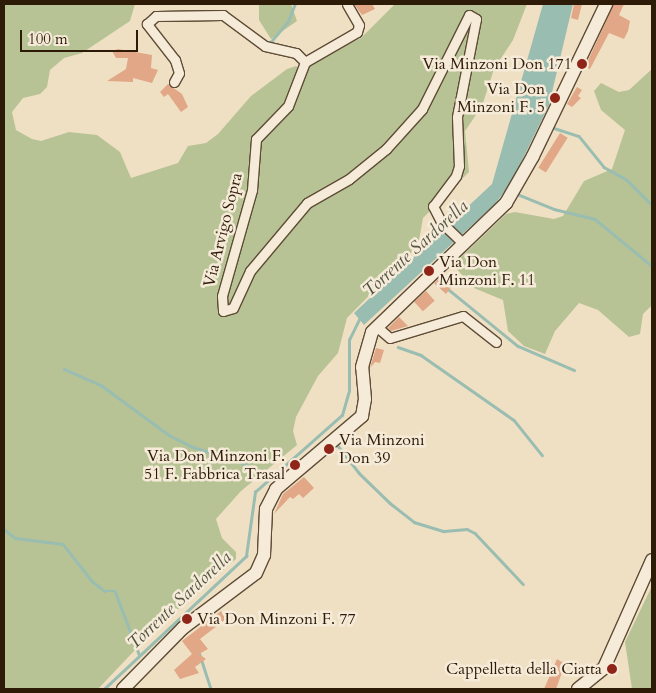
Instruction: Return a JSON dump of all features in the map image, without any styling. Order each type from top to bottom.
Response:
[{"type":"main road","points":[[123,689],[183,628],[256,573],[264,555],[266,509],[276,489],[362,416],[363,356],[376,326],[511,196],[606,4]]},
{"type":"main road","points":[[578,689],[604,668],[652,560]]},
{"type":"street","points":[[174,82],[179,73],[175,60],[147,24],[156,16],[223,15],[265,46],[296,53],[305,62],[357,32],[358,25],[347,4]]},
{"type":"street","name":"Via Arvigo Sopra","points":[[305,62],[288,106],[256,139],[252,190],[222,296],[223,310],[232,308],[250,271],[307,203],[349,179],[386,149],[422,108],[463,20],[472,15],[475,31],[457,117],[459,166],[456,176],[433,206],[441,222],[462,242]]},
{"type":"street","points":[[376,326],[390,338],[463,316],[496,342]]},
{"type":"green space","points":[[4,4],[135,4],[130,21],[82,53],[64,58],[50,70],[47,87],[40,94],[23,98],[12,112],[16,130],[32,139],[41,141],[69,132],[97,135],[120,152],[131,178],[178,163],[188,146],[206,143],[218,134],[251,96],[287,69],[296,66],[303,72],[319,58],[361,38],[395,4],[527,4],[513,40],[494,69],[482,106],[465,131],[469,172],[423,218],[418,246],[347,318],[338,353],[318,376],[296,417],[293,431],[297,445],[241,491],[216,519],[222,538],[236,552],[236,559],[153,631],[98,689],[4,689]]},
{"type":"green space","points":[[259,4],[291,4],[297,21],[271,39],[259,20]]},
{"type":"green space","points":[[652,69],[652,305],[643,314],[640,334],[629,337],[598,310],[579,303],[555,331],[545,354],[524,346],[508,331],[503,300],[474,288],[453,265],[506,214],[515,212],[554,219],[563,216],[584,181],[612,169],[625,130],[601,110],[594,91],[601,83],[619,92],[629,90]]},
{"type":"green space","points":[[652,586],[652,689],[632,689],[625,642]]},
{"type":"water","points":[[543,4],[573,4],[549,105],[512,181],[495,204],[364,325],[354,313],[492,184]]},
{"type":"building","points":[[354,4],[372,4],[375,9],[362,15]]},
{"type":"building","points":[[574,4],[582,4],[578,20],[571,18]]},
{"type":"building","points":[[614,4],[624,4],[619,15],[630,21],[628,31],[624,39],[609,33],[590,69],[585,67]]},
{"type":"building","points":[[118,49],[152,55],[151,68],[158,70],[152,83],[133,78],[133,82],[107,81],[126,69],[128,58],[116,58],[112,51]]},
{"type":"building","points":[[168,84],[182,94],[188,107],[181,112],[168,94],[164,97],[160,92]]},
{"type":"building","points":[[577,87],[582,90],[578,96],[581,98],[572,107],[567,104]]},
{"type":"building","points":[[560,133],[568,138],[546,173],[538,168]]},
{"type":"building","points":[[442,276],[452,286],[446,294],[434,283]]},
{"type":"building","points":[[426,291],[435,301],[423,311],[414,302]]},
{"type":"building","points":[[399,317],[408,326],[391,331],[388,328]]},
{"type":"building","points":[[376,348],[384,350],[380,363],[375,362],[370,368]]},
{"type":"building","points":[[304,477],[314,488],[303,498],[299,494],[293,499],[290,497],[274,514],[283,494]]},
{"type":"building","points":[[221,611],[226,619],[200,639],[208,649],[199,654],[206,659],[195,667],[199,673],[180,679],[174,670],[192,654],[182,641]]},
{"type":"building","points":[[557,659],[565,664],[556,689],[544,689]]},
{"type":"waterway","points":[[269,44],[288,21],[295,4]]},
{"type":"waterway","points":[[551,127],[579,136],[604,167],[627,180],[652,205]]},
{"type":"waterway","points":[[517,194],[554,209],[595,219],[652,266]]},
{"type":"waterway","points":[[448,289],[518,346],[574,370]]},
{"type":"waterway","name":"Torrente Sardorella","points":[[104,689],[246,556],[255,492],[342,415],[349,391],[349,340],[360,317]]},
{"type":"waterway","points":[[398,347],[421,355],[514,420],[542,455]]},
{"type":"waterway","points":[[64,369],[101,385],[169,435],[193,447],[241,462],[266,479]]},
{"type":"waterway","points":[[335,442],[359,473],[390,503],[414,522],[444,531],[467,529],[475,533],[523,584]]},
{"type":"waterway","points":[[4,529],[15,538],[63,544],[92,581],[105,591],[115,591],[139,654]]},
{"type":"waterway","points":[[199,652],[211,689]]},
{"type":"place","name":"Via Minzoni Don 171","points":[[582,64]]},
{"type":"place","name":"Via Don Minzoni F. 5","points":[[555,98]]},
{"type":"place","name":"Via Don Minzoni F. 11","points":[[429,271]]},
{"type":"place","name":"Via Minzoni Don 39","points":[[329,449]]},
{"type":"place","name":"Via Don Minzoni F. 51 F. Fabbrica Trasal","points":[[295,465]]},
{"type":"place","name":"Via Don Minzoni F. 77","points":[[187,619]]},
{"type":"place","name":"Cappelletta della Ciatta","points":[[612,669]]}]
